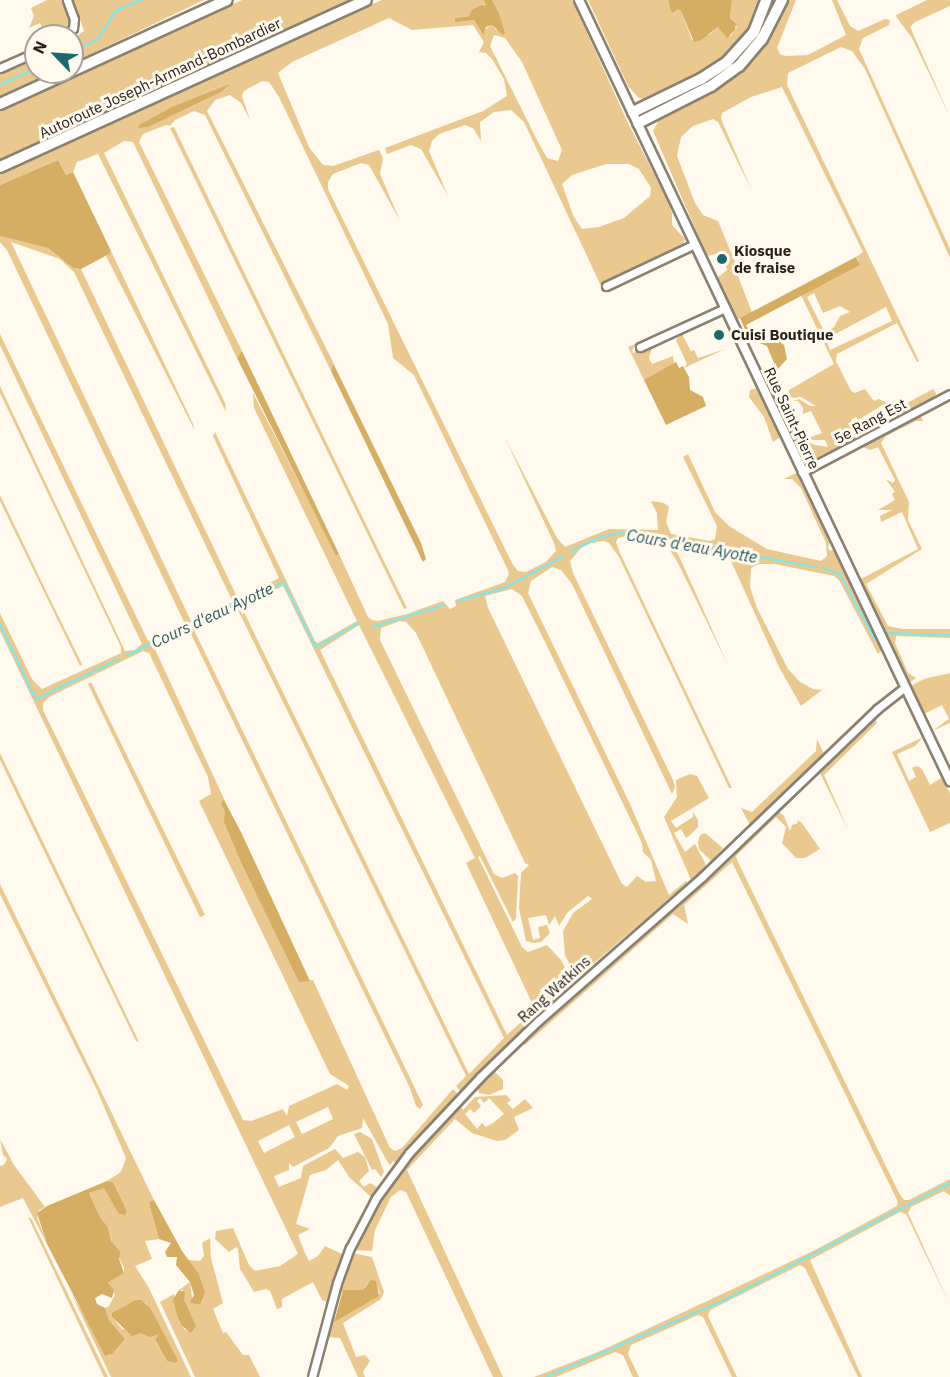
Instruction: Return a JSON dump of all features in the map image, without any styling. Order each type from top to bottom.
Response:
[{"type":"highway","points":[[210,8],[222,0]]},
{"type":"highway","points":[[84,66],[227,0]]},
{"type":"highway","name":"Autoroute Joseph-Armand-Bombardier","points":[[0,167],[366,0]]},
{"type":"highway","points":[[635,117],[727,62],[754,32],[766,0]]},
{"type":"highway","points":[[635,117],[711,86],[739,66],[762,39],[782,0]]},
{"type":"highway","points":[[0,104],[44,84]]},
{"type":"main road","name":"Rue Saint-Pierre","points":[[579,0],[950,781]]},
{"type":"street","points":[[66,0],[73,24]]},
{"type":"street","points":[[0,68],[24,57]]},
{"type":"street","points":[[606,286],[695,244]]},
{"type":"street","points":[[640,347],[725,308]]},
{"type":"street","name":"5e Rang Est","points":[[802,472],[950,394]]},
{"type":"street","name":"Rang Watkins","points":[[312,1377],[333,1296],[350,1248],[370,1206],[409,1153],[480,1077],[538,1021],[702,877],[877,710],[905,687]]},
{"type":"shaded area","points":[[47,0],[63,0],[70,15],[68,24],[31,24],[34,16],[31,8]]},
{"type":"shaded area","points":[[73,0],[204,0],[84,57],[84,24],[82,24]]},
{"type":"shaded area","points":[[242,0],[351,0],[0,161],[0,111],[59,84],[84,84],[84,72]]},
{"type":"shaded area","points":[[382,0],[484,0],[486,6],[469,16],[455,18],[474,20],[481,32],[492,25],[496,30],[502,29],[499,13],[492,0],[572,0],[628,123],[666,197],[672,213],[672,225],[685,239],[683,245],[601,286],[524,122],[511,110],[494,112],[480,122],[481,141],[473,128],[465,125],[439,134],[432,141],[429,151],[448,196],[421,149],[411,145],[387,154],[385,148],[483,111],[507,96],[504,79],[492,59],[486,53],[479,52],[484,42],[473,25],[412,30],[389,18],[292,62],[278,73],[309,147],[323,165],[333,166],[379,150],[383,158],[380,174],[400,221],[369,165],[361,163],[333,174],[328,182],[328,189],[513,565],[518,571],[526,572],[546,562],[556,551],[504,436],[557,538],[565,547],[609,529],[658,530],[657,513],[651,501],[664,503],[669,507],[666,522],[671,534],[710,541],[715,539],[717,526],[683,457],[688,454],[715,512],[729,526],[767,549],[821,561],[827,556],[826,543],[801,488],[792,479],[784,479],[798,472],[830,542],[828,548],[830,551],[834,549],[882,650],[878,654],[839,580],[834,576],[775,564],[759,564],[751,568],[750,587],[757,608],[788,669],[800,682],[813,689],[822,690],[801,706],[779,667],[731,561],[725,556],[681,545],[675,547],[728,665],[678,563],[666,544],[630,535],[618,538],[616,542],[620,553],[732,788],[729,788],[619,557],[609,543],[604,541],[591,543],[581,548],[570,561],[573,573],[673,780],[675,787],[672,794],[572,584],[561,570],[552,567],[531,581],[528,593],[630,804],[669,895],[686,881],[687,883],[579,976],[573,971],[565,955],[563,931],[573,913],[592,899],[588,896],[568,912],[559,926],[555,916],[549,925],[546,915],[528,918],[533,940],[540,938],[538,927],[547,925],[550,933],[541,942],[526,941],[519,908],[521,873],[529,865],[525,863],[416,633],[406,622],[400,621],[381,628],[380,640],[494,874],[502,878],[515,873],[518,876],[516,918],[513,922],[480,856],[478,857],[522,947],[528,952],[547,945],[561,960],[572,981],[568,984],[572,985],[460,1091],[456,1086],[466,1076],[237,608],[194,630],[423,1105],[420,1109],[416,1106],[410,1088],[190,632],[154,647],[225,801],[225,811],[244,869],[299,981],[313,980],[390,1148],[395,1151],[402,1148],[453,1089],[458,1094],[395,1163],[393,1161],[390,1165],[387,1161],[363,1118],[362,1128],[338,1136],[329,1148],[293,1167],[289,1163],[289,1170],[274,1176],[279,1187],[301,1178],[303,1166],[335,1149],[343,1158],[358,1152],[365,1157],[369,1171],[359,1181],[364,1187],[370,1183],[377,1187],[371,1197],[349,1177],[338,1160],[326,1170],[310,1175],[296,1224],[310,1229],[298,1235],[309,1261],[318,1256],[325,1246],[342,1254],[327,1302],[322,1300],[313,1282],[282,1299],[282,1307],[277,1309],[270,1291],[266,1289],[254,1292],[240,1269],[238,1249],[236,1247],[229,1252],[215,1239],[216,1231],[233,1228],[249,1265],[255,1271],[280,1266],[298,1254],[0,631],[0,613],[32,679],[42,689],[121,653],[121,647],[0,393],[0,386],[125,651],[135,650],[142,644],[0,345],[0,334],[148,641],[185,624],[7,250],[0,242],[0,236],[48,248],[73,268],[81,269],[238,599],[279,578],[213,436],[215,432],[315,641],[318,643],[357,621],[254,408],[253,393],[337,556],[339,554],[368,617],[372,620],[378,621],[407,614],[443,601],[450,609],[456,606],[455,600],[505,582],[509,574],[414,375],[393,358],[388,324],[279,97],[269,82],[262,81],[244,91],[242,96],[250,120],[241,103],[230,95],[215,100],[207,111],[333,362],[331,371],[205,115],[194,111],[175,120],[170,126],[166,125],[143,134],[139,142],[242,351],[237,358],[133,142],[124,141],[104,153],[225,403],[226,412],[98,154],[77,162],[73,172],[66,175],[58,160],[0,185],[0,174]],"holes":[[[494,35],[505,38],[522,62],[562,150],[558,161],[547,158],[490,46]],[[606,164],[629,164],[639,169],[651,188],[650,196],[624,218],[599,227],[582,229],[573,215],[562,184],[572,175]],[[11,242],[60,259],[74,272],[233,602],[191,621]],[[283,586],[504,1038],[469,1074],[241,606]],[[512,589],[522,596],[642,843],[643,852],[651,860],[656,881],[646,882],[637,876],[627,887],[622,884],[488,608],[485,596]],[[359,625],[475,858],[466,863],[532,1003],[534,1010],[507,1035],[320,650]],[[143,651],[149,653],[208,777],[211,794],[199,801],[330,1074],[349,1086],[347,1090],[337,1084],[289,1106],[287,1116],[283,1109],[251,1121],[243,1120],[43,710],[43,703],[49,697]],[[328,1107],[333,1119],[302,1134],[296,1122]],[[289,1125],[295,1137],[264,1153],[258,1141]]]},
{"type":"shaded area","points":[[484,0],[492,0],[499,13],[505,33],[503,35],[492,25],[486,27],[483,35],[474,20],[455,22],[455,18],[469,16],[472,10],[481,5],[486,6]]},
{"type":"shaded area","points":[[588,0],[668,0],[673,13],[678,9],[681,11],[692,40],[710,34],[718,27],[731,36],[737,27],[730,18],[732,0],[761,0],[747,33],[722,60],[647,100],[639,98],[628,86]]},
{"type":"shaded area","points":[[668,0],[732,0],[730,18],[736,24],[735,30],[727,38],[718,27],[701,40],[694,42],[681,11],[678,9],[673,13]]},
{"type":"shaded area","points":[[788,0],[796,0],[777,48],[780,54],[785,56],[808,55],[846,35],[832,0],[837,0],[850,26],[858,31],[885,19],[890,20],[889,25],[863,38],[859,49],[950,249],[950,258],[865,69],[852,51],[841,47],[788,73],[787,85],[919,361],[917,362],[897,323],[837,354],[836,361],[851,391],[855,393],[865,389],[874,401],[879,399],[898,408],[933,389],[936,393],[935,397],[811,461],[803,444],[800,445],[806,461],[801,457],[777,408],[778,403],[783,403],[801,438],[815,445],[828,447],[825,440],[808,438],[822,433],[811,411],[803,414],[803,408],[798,401],[793,401],[799,399],[810,406],[816,406],[801,397],[793,398],[788,395],[789,390],[834,364],[801,295],[859,260],[856,257],[863,252],[782,87],[751,97],[722,113],[721,119],[752,191],[718,122],[713,119],[693,126],[681,137],[677,156],[695,203],[703,215],[718,221],[736,264],[736,271],[752,312],[737,320],[717,278],[727,270],[723,257],[720,253],[707,256],[653,131],[660,118],[714,90],[749,65],[776,27]],"holes":[[[814,293],[823,313],[840,306],[850,312],[840,316],[834,327],[825,333],[807,297]],[[886,307],[892,321],[830,350],[826,339]],[[881,406],[889,415],[856,431],[851,420],[856,417],[858,420]]]},
{"type":"shaded area","points":[[927,0],[950,0],[950,6],[915,22],[910,27],[950,117],[912,38],[896,15]]},
{"type":"shaded area","points":[[24,61],[24,84],[28,84],[0,97],[0,72]]},
{"type":"shaded area","points":[[230,84],[221,92],[148,127],[138,128],[139,125],[172,107]]},
{"type":"shaded area","points":[[174,127],[407,608],[404,609],[170,128]]},
{"type":"shaded area","points":[[58,160],[66,175],[73,172],[111,251],[81,269],[73,268],[48,248],[0,236],[0,185]]},
{"type":"shaded area","points":[[111,251],[194,426],[194,429],[106,256]]},
{"type":"shaded area","points":[[856,257],[860,265],[746,325],[749,330],[764,330],[784,345],[787,359],[777,370],[767,346],[749,339],[740,318]]},
{"type":"shaded area","points":[[682,334],[691,351],[694,350],[698,358],[725,349],[684,368],[687,364],[676,340]]},
{"type":"shaded area","points":[[638,343],[632,350],[633,353],[652,347],[649,358],[652,364],[673,356],[674,363],[671,367],[644,380],[628,347]]},
{"type":"shaded area","points":[[242,351],[339,554],[336,556],[237,358]]},
{"type":"shaded area","points":[[676,362],[679,368],[683,366],[689,377],[690,390],[703,397],[706,406],[666,425],[644,380]]},
{"type":"shaded area","points":[[333,363],[421,543],[426,559],[423,562],[331,371]]},
{"type":"shaded area","points":[[757,388],[780,437],[773,442],[764,417],[749,397],[750,390]]},
{"type":"shaded area","points":[[920,415],[923,421],[916,421],[886,436],[881,443],[909,502],[908,520],[922,549],[866,584],[888,626],[902,629],[950,629],[950,638],[896,636],[895,643],[908,673],[916,678],[909,683],[859,580],[918,549],[902,512],[881,522],[880,516],[892,510],[878,510],[895,500],[892,494],[895,492],[886,479],[893,483],[895,480],[878,447],[870,450],[863,447]]},
{"type":"shaded area","points":[[0,495],[82,664],[80,666],[0,501]]},
{"type":"shaded area","points":[[950,673],[950,723],[932,731],[949,719],[942,705],[924,714],[911,686],[924,679]]},
{"type":"shaded area","points":[[91,682],[205,915],[200,917],[88,684]]},
{"type":"shaded area","points":[[875,719],[877,723],[824,775],[849,832],[819,771]]},
{"type":"shaded area","points":[[923,737],[915,746],[897,754],[909,781],[916,777],[912,768],[917,766],[922,769],[930,785],[941,778],[950,793],[950,823],[930,832],[892,752]]},
{"type":"shaded area","points":[[817,739],[824,754],[750,825],[741,808],[752,812],[816,751]]},
{"type":"shaded area","points":[[0,753],[139,1042],[136,1041],[0,760]]},
{"type":"shaded area","points":[[690,774],[697,776],[709,798],[671,821],[676,828],[693,817],[693,812],[698,820],[698,827],[686,838],[681,829],[674,833],[685,852],[695,844],[705,863],[706,867],[691,880],[664,817],[677,797],[676,780]]},
{"type":"shaded area","points":[[224,800],[310,981],[299,982],[244,869],[224,822],[225,811],[221,803]]},
{"type":"shaded area","points":[[778,811],[784,816],[790,831],[792,825],[798,823],[797,820],[802,823],[820,849],[805,858],[796,858],[782,843],[786,827],[776,817],[736,856],[737,860],[899,1193],[904,1200],[909,1200],[950,1179],[950,1196],[944,1191],[911,1207],[908,1213],[950,1305],[906,1214],[900,1212],[810,1260],[862,1377],[858,1377],[805,1268],[800,1265],[710,1310],[708,1316],[737,1377],[732,1377],[703,1317],[698,1315],[631,1345],[628,1354],[639,1377],[633,1377],[623,1355],[615,1352],[556,1377],[534,1377],[598,1352],[752,1280],[815,1250],[897,1206],[898,1202],[732,862],[684,905],[688,924],[673,914],[525,1045],[522,1042]]},
{"type":"shaded area","points":[[705,833],[723,848],[711,861],[699,849],[700,835]]},
{"type":"shaded area","points":[[0,884],[154,1200],[149,1202],[159,1239],[145,1241],[152,1259],[135,1266],[149,1288],[191,1377],[111,1377],[71,1293],[108,1356],[125,1339],[109,1320],[105,1308],[109,1306],[115,1295],[108,1283],[124,1273],[124,1268],[111,1241],[108,1227],[100,1217],[89,1193],[104,1187],[118,1213],[127,1211],[113,1182],[107,1181],[121,1172],[126,1158],[96,1088],[0,894]],"holes":[[[135,1300],[146,1303],[177,1361],[175,1363],[167,1361],[155,1341],[159,1334],[122,1329],[112,1317],[113,1313]]]},
{"type":"shaded area","points":[[493,1070],[503,1080],[503,1089],[489,1095],[479,1093],[477,1086]]},
{"type":"shaded area","points":[[506,1095],[511,1100],[507,1103],[513,1109],[525,1099],[533,1108],[514,1117],[519,1130],[505,1140],[497,1141],[472,1133],[455,1119],[407,1170],[503,1377],[493,1377],[406,1192],[400,1190],[391,1197],[375,1230],[372,1251],[354,1250],[386,1190],[415,1153],[458,1106],[460,1105],[463,1110],[475,1097]],"holes":[[[480,1098],[484,1103],[489,1098],[504,1114],[486,1127],[482,1123],[477,1129],[465,1114],[470,1109],[474,1113],[481,1106],[477,1101]]]},
{"type":"shaded area","points":[[360,1132],[372,1139],[384,1172],[381,1177],[375,1169],[372,1170],[354,1134]]},
{"type":"shaded area","points":[[0,1139],[14,1165],[45,1207],[39,1210],[37,1217],[47,1244],[23,1198],[0,1207],[0,1166],[4,1165],[7,1159],[3,1155]]},
{"type":"shaded area","points":[[107,1181],[113,1182],[127,1211],[125,1215],[118,1213],[104,1188],[89,1193],[100,1217],[108,1227],[111,1241],[120,1252],[119,1259],[124,1273],[108,1283],[114,1290],[112,1298],[102,1294],[95,1298],[97,1304],[105,1308],[109,1320],[125,1339],[112,1354],[105,1356],[47,1244],[37,1213],[47,1206]]},
{"type":"shaded area","points":[[154,1200],[182,1251],[199,1274],[205,1293],[200,1304],[190,1303],[194,1295],[190,1282],[176,1265],[177,1257],[167,1257],[165,1252],[171,1243],[159,1239],[149,1202]]},
{"type":"shaded area","points":[[28,1217],[31,1218],[108,1377],[104,1377]]},
{"type":"shaded area","points":[[210,1238],[211,1258],[223,1303],[213,1309],[223,1333],[226,1332],[243,1355],[249,1355],[260,1377],[195,1377],[160,1302],[174,1294],[177,1316],[182,1326],[185,1330],[196,1326],[183,1300],[183,1290],[179,1290],[190,1282],[192,1298],[200,1299],[204,1293],[199,1274],[188,1260],[200,1261],[204,1256],[202,1243]]},
{"type":"shaded area","points":[[353,1253],[372,1257],[384,1292],[381,1299],[343,1323],[356,1357],[365,1355],[370,1361],[363,1372],[365,1377],[358,1377],[340,1338],[326,1337],[340,1287]],"holes":[[[375,1281],[380,1294],[333,1320],[341,1292],[363,1290],[368,1283]]]},
{"type":"shaded area","points":[[371,1280],[376,1281],[379,1296],[334,1322],[343,1290],[363,1290]]},
{"type":"shaded area","points":[[179,1290],[185,1292],[184,1300],[196,1326],[191,1333],[182,1326],[177,1316],[173,1299]]},
{"type":"shaded area","points":[[135,1300],[141,1300],[150,1307],[178,1361],[175,1363],[167,1361],[155,1340],[159,1334],[150,1337],[141,1333],[132,1336],[112,1317],[112,1313]]},
{"type":"waterway","points":[[84,46],[99,38],[115,11],[141,0]]},
{"type":"waterway","points":[[0,85],[24,74]]},
{"type":"waterway","name":"Cours d'eau Ayotte","points":[[570,552],[600,537],[620,533],[817,567]]},
{"type":"waterway","name":"Cours d'eau Ayotte","points":[[458,601],[504,588],[562,557]]},
{"type":"waterway","name":"Cours d'eau Ayotte","points":[[824,568],[840,574],[875,639]]},
{"type":"waterway","name":"Cours d'eau Ayotte","points":[[127,655],[284,582],[316,647],[359,623]]},
{"type":"waterway","name":"Cours d'eau Ayotte","points":[[372,627],[445,605]]},
{"type":"waterway","name":"Cours d'eau Ayotte","points":[[0,624],[36,699],[119,659]]},
{"type":"waterway","name":"Cours d'eau Ayotte","points":[[888,633],[950,635]]},
{"type":"waterway","points":[[546,1377],[727,1299],[950,1183]]},
{"type":"place","name":"Kiosque de fraise","points":[[722,259]]},
{"type":"place","name":"Cuisi Boutique","points":[[719,335]]}]
